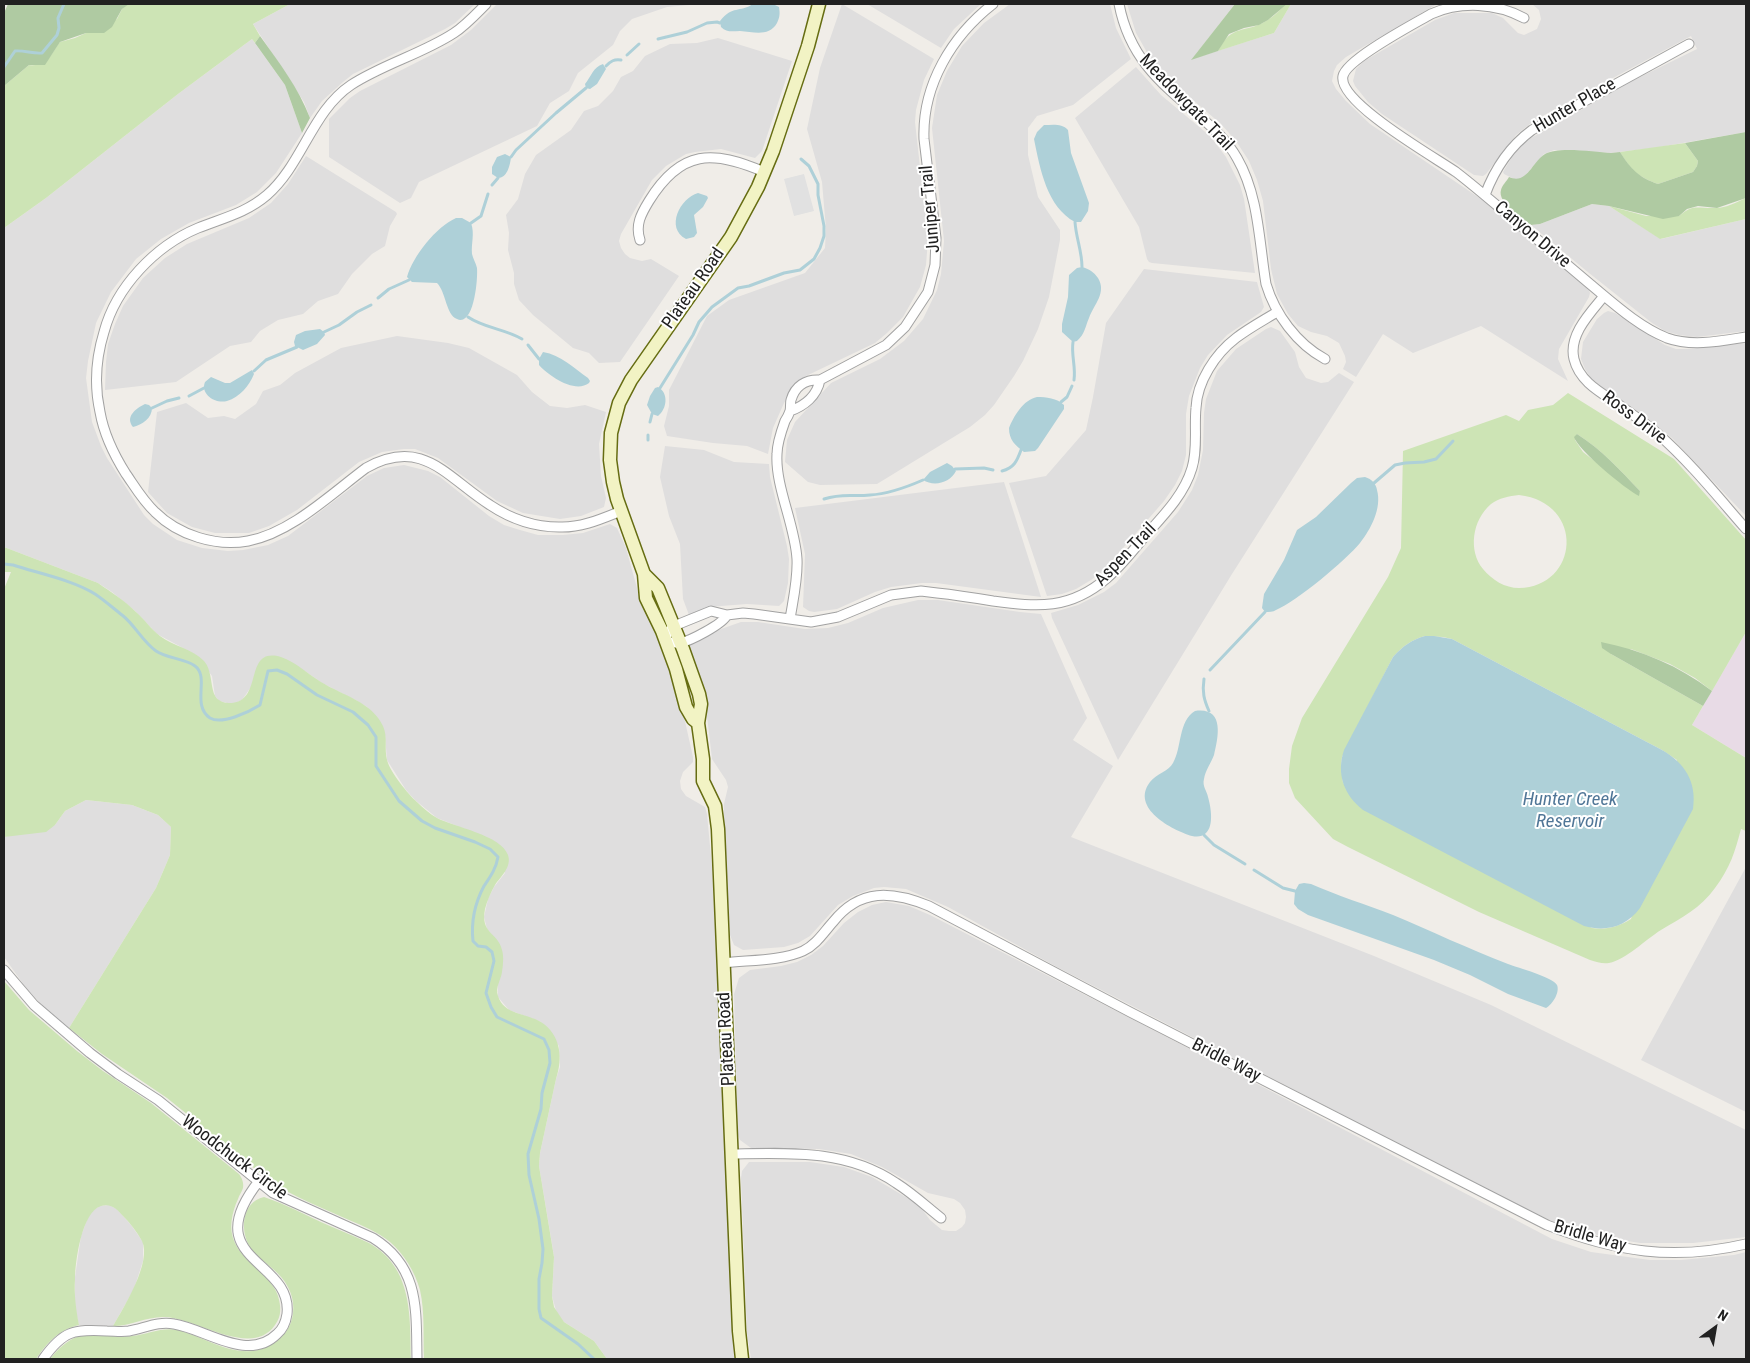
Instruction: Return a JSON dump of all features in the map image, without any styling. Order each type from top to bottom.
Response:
[{"type":"street","points":[[486,4],[465,25],[444,39],[362,79],[343,92],[325,112],[283,176],[267,195],[244,211],[183,236],[168,245],[144,265],[116,304],[104,329],[96,378],[103,427],[117,460],[154,512],[172,526],[210,540],[236,543],[273,533],[295,521],[366,468],[374,463],[394,457],[416,458],[440,468],[491,506],[528,523],[570,527],[582,525],[621,511]]},
{"type":"street","name":"Plateau Road","points":[[698,723],[686,708],[681,685],[665,640],[646,598],[644,574],[621,511],[613,482],[610,460],[611,434],[619,403],[640,366],[731,237],[743,217],[764,172],[808,46],[819,4]]},
{"type":"street","name":"Juniper Trail","points":[[790,619],[797,574],[796,546],[777,468],[776,455],[781,433],[790,411],[791,401],[798,388],[808,380],[820,380],[878,350],[895,338],[913,317],[928,292],[935,264],[936,238],[924,139],[927,103],[939,70],[953,45],[970,24],[993,4]]},
{"type":"street","name":"Meadowgate Trail","points":[[1119,4],[1125,28],[1145,65],[1161,83],[1222,137],[1238,158],[1256,209],[1266,284],[1278,312],[1290,329],[1307,346],[1325,359]]},
{"type":"street","name":"Canyon Drive","points":[[1524,18],[1505,8],[1495,6],[1464,6],[1443,9],[1360,57],[1346,68],[1343,76],[1344,85],[1371,115],[1449,167],[1485,195],[1604,296],[1646,326],[1668,338],[1678,341],[1705,342],[1746,337]]},
{"type":"street","name":"Hunter Place","points":[[1485,195],[1493,175],[1506,154],[1532,130],[1690,44]]},
{"type":"street","points":[[640,240],[638,227],[643,211],[661,183],[683,166],[696,160],[719,157],[736,161],[764,172]]},
{"type":"street","name":"Ross Drive","points":[[1604,296],[1577,334],[1573,347],[1573,358],[1577,368],[1584,379],[1594,388],[1646,424],[1664,440],[1746,529]]},
{"type":"street","name":"Aspen Trail","points":[[674,626],[711,611],[728,615],[754,614],[811,622],[838,617],[877,600],[906,592],[921,591],[1024,605],[1045,606],[1072,599],[1096,587],[1118,568],[1165,514],[1187,482],[1194,459],[1198,394],[1211,367],[1220,354],[1237,337],[1278,312]]},
{"type":"street","points":[[790,411],[809,400],[815,393],[820,380]]},
{"type":"street","name":"Plateau Road","points":[[644,574],[658,588],[681,642],[699,694],[701,704],[698,723],[703,759],[702,780],[715,806],[718,829],[739,1331],[742,1359]]},
{"type":"street","points":[[674,626],[669,630],[665,640],[671,643],[681,642],[719,624],[728,615]]},
{"type":"street","name":"Bridle Way","points":[[724,963],[780,957],[804,951],[820,938],[843,911],[853,904],[876,895],[900,896],[929,906],[1130,1012],[1547,1225],[1611,1246],[1654,1252],[1706,1251],[1746,1244]]},
{"type":"street","name":"Woodchuck Circle","points":[[4,970],[26,997],[54,1023],[105,1065],[158,1100],[258,1181],[284,1198],[373,1238],[394,1255],[406,1272],[413,1290],[416,1312],[417,1359]]},
{"type":"street","points":[[732,1154],[812,1154],[856,1163],[895,1182],[941,1218]]},
{"type":"street","points":[[43,1359],[55,1344],[80,1330],[128,1331],[166,1323],[185,1327],[240,1345],[256,1345],[277,1334],[286,1319],[286,1298],[275,1281],[247,1251],[238,1234],[239,1213],[258,1181]]},
{"type":"shaded area","points":[[290,4],[475,4],[455,23],[445,29],[353,74],[322,101],[310,118],[304,102],[253,24]]},
{"type":"shaded area","points":[[497,4],[700,4],[667,7],[632,19],[620,31],[613,45],[578,73],[569,91],[550,103],[537,126],[419,182],[411,198],[400,203],[329,157],[329,119],[350,98],[360,91],[451,45],[471,30]]},
{"type":"shaded area","points":[[842,4],[934,59],[924,80],[916,110],[915,122],[928,239],[926,265],[920,287],[903,317],[875,343],[806,376],[794,386],[773,428],[768,454],[747,446],[667,436],[664,426],[669,406],[669,390],[707,316],[729,300],[805,273],[825,248],[826,229],[822,182],[807,129],[820,68]]},
{"type":"shaded area","points":[[867,4],[981,4],[954,29],[941,48]]},
{"type":"shaded area","points":[[1010,4],[1110,4],[1116,28],[1131,59],[1073,105],[1037,116],[1028,128],[1028,155],[1038,197],[1060,230],[1060,240],[1049,297],[1038,329],[1023,361],[994,405],[970,427],[877,484],[820,485],[808,482],[785,462],[787,440],[795,422],[831,383],[880,359],[904,341],[923,319],[937,290],[941,274],[944,241],[932,128],[937,95],[947,71],[962,46],[984,23]]},
{"type":"shaded area","points":[[1127,4],[1235,4],[1192,59],[1274,33],[1291,4],[1437,4],[1346,57],[1337,65],[1332,81],[1346,101],[1370,124],[1481,199],[1589,290],[1589,297],[1559,349],[1558,359],[1568,381],[1481,326],[1413,353],[1383,334],[1356,377],[1343,369],[1346,362],[1339,343],[1327,336],[1298,326],[1288,314],[1277,294],[1271,269],[1263,201],[1249,161],[1236,141],[1221,124],[1167,78],[1153,63],[1136,33]]},
{"type":"shaded area","points":[[1532,4],[1746,4],[1746,132],[1654,148],[1611,153],[1554,150],[1544,154],[1522,179],[1516,180],[1504,174],[1503,172],[1512,157],[1531,138],[1632,81],[1697,49],[1691,36],[1535,120],[1516,135],[1483,176],[1474,175],[1382,114],[1368,102],[1355,86],[1353,81],[1356,69],[1364,61],[1435,20],[1454,13],[1492,13],[1503,18],[1518,33],[1524,35],[1537,29],[1541,19],[1539,10]]},
{"type":"shaded area","points":[[718,38],[792,61],[762,151],[755,158],[721,149],[686,154],[666,166],[652,180],[621,234],[619,241],[621,248],[630,258],[642,261],[651,259],[679,276],[620,362],[599,363],[589,353],[573,348],[533,315],[519,300],[508,250],[509,233],[506,215],[518,199],[525,174],[536,155],[571,130],[584,111],[598,106],[613,91],[621,77],[633,71],[645,56],[670,44],[697,43]]},
{"type":"shaded area","points":[[252,39],[285,85],[302,133],[276,173],[257,192],[236,205],[189,223],[161,239],[136,259],[111,292],[96,323],[88,361],[86,378],[92,422],[107,458],[144,515],[153,524],[177,540],[202,548],[228,551],[268,545],[288,536],[367,476],[384,468],[404,465],[428,471],[440,477],[489,516],[504,525],[520,530],[538,535],[563,535],[583,533],[610,524],[617,528],[626,548],[640,599],[675,677],[693,757],[693,762],[683,772],[680,781],[681,789],[686,796],[705,807],[707,814],[712,867],[734,1359],[607,1359],[594,1341],[564,1322],[557,1314],[552,1296],[554,1257],[539,1166],[540,1153],[560,1067],[559,1046],[541,1022],[509,1010],[498,997],[497,941],[487,929],[484,917],[488,899],[494,887],[505,873],[485,837],[437,818],[415,800],[406,790],[387,760],[385,735],[367,707],[322,683],[305,671],[254,679],[242,700],[236,703],[219,701],[215,696],[212,676],[196,655],[157,634],[135,611],[112,592],[98,583],[4,547],[4,228],[46,198],[178,94]]},
{"type":"shaded area","points":[[1136,67],[1161,95],[1210,136],[1226,157],[1240,185],[1244,199],[1255,273],[1152,263],[1147,259],[1139,227],[1075,118]]},
{"type":"shaded area","points":[[306,156],[396,212],[397,214],[390,226],[385,246],[372,254],[352,274],[338,294],[318,301],[303,314],[278,320],[260,331],[251,342],[230,346],[176,382],[105,390],[108,344],[123,306],[143,278],[165,258],[187,244],[249,218],[271,203],[288,184]]},
{"type":"shaded area","points":[[804,174],[814,211],[794,216],[784,179]]},
{"type":"shaded area","points":[[1592,204],[1609,206],[1661,239],[1746,219],[1746,331],[1697,337],[1665,331],[1652,323],[1531,225],[1540,224]]},
{"type":"shaded area","points":[[1144,269],[1257,282],[1264,307],[1261,312],[1227,335],[1208,355],[1200,368],[1189,396],[1186,414],[1186,455],[1182,471],[1164,501],[1103,571],[1076,589],[1062,594],[1047,596],[1009,483],[1046,476],[1086,430],[1106,323]]},
{"type":"shaded area","points":[[1608,311],[1615,313],[1665,345],[1676,349],[1746,343],[1746,516],[1672,438],[1591,378],[1581,359],[1583,342],[1597,319]]},
{"type":"shaded area","points":[[1271,327],[1280,331],[1295,352],[1299,367],[1306,378],[1321,383],[1328,382],[1339,373],[1354,382],[1232,574],[1118,760],[1051,613],[1078,605],[1104,592],[1116,583],[1178,512],[1192,490],[1198,475],[1203,450],[1206,399],[1217,371],[1236,349]]},
{"type":"shaded area","points":[[397,336],[469,348],[517,375],[532,392],[550,406],[567,408],[585,405],[606,412],[599,444],[601,476],[606,498],[604,507],[581,516],[560,519],[523,513],[497,501],[438,458],[415,449],[382,452],[359,462],[297,510],[269,526],[249,533],[215,533],[192,527],[167,513],[148,492],[157,412],[186,403],[208,418],[224,416],[235,419],[256,404],[263,391],[280,385],[295,373],[341,348]]},
{"type":"shaded area","points":[[665,446],[704,450],[734,462],[769,464],[770,477],[789,559],[788,583],[784,601],[779,606],[747,604],[709,607],[689,615],[683,599],[680,544],[669,516],[660,477]]},
{"type":"shaded area","points":[[1004,482],[1041,597],[936,583],[922,583],[891,587],[837,609],[814,612],[803,607],[805,554],[795,508]]},
{"type":"shaded area","points":[[918,600],[938,600],[1041,614],[1087,718],[1073,740],[1113,766],[1071,837],[1374,956],[1491,1005],[1746,1130],[1746,1237],[1693,1243],[1640,1243],[1603,1237],[1554,1222],[1509,1201],[1055,966],[948,907],[906,889],[874,888],[853,896],[838,905],[810,936],[798,943],[784,947],[743,950],[734,945],[730,935],[724,817],[724,804],[728,787],[726,780],[712,759],[705,699],[689,651],[690,643],[707,634],[741,622],[758,622],[805,629],[828,628],[848,623],[883,608]]},
{"type":"shaded area","points":[[1746,632],[1746,758],[1692,725]]},
{"type":"shaded area","points":[[86,800],[132,805],[158,815],[171,827],[170,855],[156,888],[69,1028],[45,1008],[26,988],[4,957],[4,837],[55,825],[65,811]]},
{"type":"shaded area","points":[[1746,867],[1746,1112],[1641,1060]]},
{"type":"shaded area","points":[[886,902],[909,906],[930,915],[1552,1239],[1591,1252],[1650,1260],[1681,1260],[1734,1255],[1746,1252],[1746,1359],[751,1359],[747,1333],[741,1178],[742,1171],[749,1162],[810,1162],[844,1167],[872,1177],[919,1205],[930,1220],[942,1230],[956,1231],[965,1223],[965,1210],[954,1199],[928,1193],[882,1167],[851,1154],[819,1149],[751,1148],[740,1140],[738,1135],[734,994],[739,978],[750,970],[781,966],[797,962],[811,955],[858,912],[872,905]]},
{"type":"shaded area","points":[[109,1205],[117,1209],[143,1242],[143,1261],[134,1289],[113,1326],[79,1325],[75,1309],[75,1277],[81,1236],[89,1214],[99,1206]]},
{"type":"green space","points":[[8,4],[129,4],[122,9],[112,27],[104,33],[86,33],[60,42],[45,65],[29,65],[4,86],[4,13]]},
{"type":"green space","points":[[127,4],[290,4],[253,24],[260,36],[255,43],[252,39],[178,94],[46,198],[4,228],[4,86],[29,65],[45,62],[60,42],[75,38],[117,19]]},
{"type":"green space","points":[[1235,4],[1287,4],[1259,25],[1229,34],[1218,51],[1191,60]]},
{"type":"green space","points":[[1287,4],[1291,4],[1274,33],[1218,51],[1228,36],[1239,30],[1266,21]]},
{"type":"green space","points":[[260,36],[288,76],[310,118],[302,133],[285,85],[255,43]]},
{"type":"green space","points":[[1746,132],[1746,198],[1717,208],[1698,206],[1687,209],[1679,216],[1663,219],[1609,206],[1592,204],[1540,224],[1531,225],[1506,205],[1501,195],[1502,188],[1509,177],[1520,178],[1529,172],[1540,158],[1551,152],[1567,150],[1620,152],[1636,172],[1658,184],[1693,172],[1697,166],[1698,161],[1685,143]]},
{"type":"green space","points":[[1685,143],[1698,161],[1697,166],[1693,172],[1658,184],[1645,179],[1636,172],[1620,152]]},
{"type":"green space","points":[[1746,198],[1746,219],[1660,239],[1609,206],[1646,216],[1679,216],[1689,209],[1720,208]]},
{"type":"green space","points":[[1568,393],[1674,459],[1746,540],[1746,632],[1712,691],[1695,678],[1670,664],[1631,649],[1611,654],[1703,706],[1692,725],[1746,758],[1746,831],[1741,829],[1728,867],[1715,888],[1703,901],[1629,954],[1609,963],[1590,960],[1479,912],[1333,839],[1295,798],[1289,783],[1292,746],[1302,718],[1388,577],[1401,548],[1403,451],[1506,415],[1519,421],[1528,410],[1553,405]],"holes":[[[1577,434],[1594,446],[1618,468],[1640,491],[1638,495],[1583,452],[1575,440]],[[1519,495],[1541,501],[1556,513],[1564,528],[1567,544],[1563,560],[1554,574],[1539,584],[1519,588],[1504,585],[1487,573],[1478,562],[1474,545],[1476,527],[1480,518],[1491,504],[1504,498]],[[1425,636],[1452,639],[1662,750],[1677,760],[1631,919],[1612,927],[1592,928],[1343,783],[1342,757],[1393,657],[1416,639]]]},
{"type":"green space","points":[[1577,434],[1594,446],[1618,468],[1640,491],[1639,496],[1613,478],[1584,451],[1574,437]]},
{"type":"green space","points":[[4,547],[98,583],[113,593],[132,608],[160,636],[194,653],[204,661],[209,671],[214,693],[222,702],[232,703],[242,700],[252,684],[257,666],[262,659],[269,656],[286,659],[321,682],[356,700],[372,711],[383,726],[386,756],[389,765],[400,783],[413,798],[437,818],[476,832],[504,848],[508,855],[508,863],[491,894],[484,917],[487,928],[500,944],[503,952],[503,967],[497,993],[505,1007],[535,1019],[548,1027],[559,1047],[560,1055],[539,1166],[554,1257],[552,1296],[554,1307],[564,1322],[594,1341],[607,1359],[424,1359],[422,1298],[420,1290],[408,1264],[390,1242],[380,1235],[298,1197],[270,1181],[167,1098],[102,1054],[69,1028],[156,888],[170,855],[171,827],[158,815],[132,805],[86,800],[65,811],[55,825],[46,832],[4,837],[4,589],[11,572],[4,572]]},
{"type":"green space","points":[[1601,642],[1616,645],[1660,660],[1712,691],[1703,706],[1611,654],[1602,648]]},
{"type":"green space","points":[[4,981],[29,1010],[77,1051],[151,1103],[239,1174],[243,1189],[233,1215],[231,1226],[233,1238],[239,1250],[270,1282],[275,1289],[280,1303],[280,1315],[277,1322],[265,1334],[252,1338],[238,1338],[178,1319],[165,1317],[113,1326],[124,1308],[140,1272],[144,1250],[142,1241],[136,1231],[116,1209],[105,1205],[94,1210],[89,1217],[84,1227],[78,1250],[75,1290],[79,1325],[59,1334],[44,1348],[36,1359],[4,1359]]},
{"type":"green space","points":[[264,1197],[369,1243],[383,1253],[394,1266],[406,1294],[409,1310],[411,1359],[50,1359],[67,1342],[76,1337],[86,1335],[127,1336],[172,1329],[227,1348],[248,1351],[258,1350],[279,1340],[291,1323],[293,1303],[290,1292],[281,1277],[252,1250],[245,1235],[244,1227],[244,1219],[251,1205],[256,1200]]},
{"type":"water","points":[[753,4],[773,4],[779,7],[779,19],[774,27],[765,32],[756,33],[728,31],[721,27],[720,21],[729,13]]},
{"type":"water","points":[[603,64],[606,69],[597,84],[590,89],[586,88],[585,84],[592,72]]},
{"type":"water","points":[[1044,125],[1060,125],[1068,130],[1071,153],[1089,203],[1088,211],[1081,222],[1075,222],[1065,215],[1051,197],[1046,186],[1034,139],[1037,132]]},
{"type":"water","points":[[505,154],[511,157],[509,168],[504,176],[498,178],[492,174],[492,167],[497,157]]},
{"type":"water","points":[[698,193],[708,198],[703,207],[694,215],[697,233],[694,237],[686,239],[676,228],[677,214],[691,196]]},
{"type":"water","points":[[456,218],[462,218],[471,223],[473,231],[472,254],[477,268],[474,301],[463,320],[453,317],[437,283],[412,282],[407,277],[414,260],[426,243],[448,222]]},
{"type":"water","points":[[1082,267],[1091,271],[1098,278],[1101,289],[1099,298],[1083,333],[1077,341],[1073,342],[1062,332],[1062,324],[1068,297],[1069,275],[1077,268]]},
{"type":"water","points":[[320,329],[325,335],[317,344],[303,350],[295,346],[296,335],[305,331]]},
{"type":"water","points":[[543,352],[567,362],[588,378],[589,383],[583,386],[570,385],[549,374],[539,365],[539,359]]},
{"type":"water","points":[[252,370],[254,374],[250,383],[240,394],[232,399],[222,402],[218,401],[210,397],[205,390],[205,382],[211,377],[225,383],[230,383]]},
{"type":"water","points":[[658,387],[664,393],[666,401],[658,416],[652,414],[647,405],[650,396],[655,388]]},
{"type":"water","points":[[1037,397],[1055,399],[1064,405],[1064,409],[1038,448],[1035,451],[1024,452],[1013,442],[1009,428],[1023,405]]},
{"type":"water","points":[[145,404],[152,408],[152,412],[143,423],[133,427],[130,420],[132,414]]},
{"type":"water","points":[[947,463],[956,471],[946,481],[932,483],[923,480],[930,472]]},
{"type":"water","points":[[1365,477],[1372,480],[1376,486],[1378,504],[1372,525],[1360,543],[1333,570],[1296,599],[1275,611],[1265,612],[1262,608],[1264,594],[1284,560],[1297,530],[1316,517],[1357,478]]},
{"type":"water","name":"Hunter Creek Reservoir","points":[[1425,636],[1452,639],[1662,750],[1683,767],[1688,774],[1693,790],[1693,809],[1640,908],[1628,920],[1608,928],[1584,926],[1363,810],[1351,798],[1341,776],[1344,750],[1393,657],[1408,644]]},
{"type":"water","points":[[1195,711],[1211,713],[1215,718],[1218,731],[1214,755],[1204,782],[1210,806],[1210,826],[1206,833],[1198,837],[1174,829],[1165,823],[1149,809],[1145,801],[1145,792],[1150,782],[1173,763],[1183,728],[1190,715]]},
{"type":"water","points":[[1304,883],[1393,915],[1493,958],[1549,979],[1558,988],[1555,998],[1546,1008],[1508,994],[1434,960],[1308,915],[1294,904],[1295,891],[1299,884]]},
{"type":"waterway","points":[[4,67],[15,51],[42,53],[57,35],[59,28],[58,18],[64,4]]},
{"type":"waterway","points":[[658,39],[687,32],[707,23],[720,23]]},
{"type":"waterway","points":[[627,55],[639,44]]},
{"type":"waterway","points":[[606,66],[613,61],[621,60]]},
{"type":"waterway","points":[[511,157],[516,150],[556,113],[586,88]]},
{"type":"waterway","points":[[660,388],[699,322],[712,307],[738,288],[749,286],[784,273],[800,270],[814,259],[824,236],[824,226],[818,195],[818,184],[809,166],[801,159]]},
{"type":"waterway","points":[[492,185],[498,178]]},
{"type":"waterway","points":[[471,223],[481,216],[488,194]]},
{"type":"waterway","points":[[1075,222],[1082,267]]},
{"type":"waterway","points":[[378,298],[389,289],[409,280]]},
{"type":"waterway","points":[[324,332],[371,305]]},
{"type":"waterway","points":[[468,317],[481,324],[522,339]]},
{"type":"waterway","points":[[1073,342],[1074,380]]},
{"type":"waterway","points":[[528,345],[539,359]]},
{"type":"waterway","points":[[254,371],[266,360],[297,347]]},
{"type":"waterway","points":[[1061,402],[1067,397],[1072,386]]},
{"type":"waterway","points":[[189,396],[204,388]]},
{"type":"waterway","points":[[152,408],[179,398]]},
{"type":"waterway","points":[[650,422],[652,414]]},
{"type":"waterway","points":[[648,435],[648,440]]},
{"type":"waterway","points":[[1374,483],[1395,465],[1436,459],[1453,441]]},
{"type":"waterway","points":[[1002,471],[1014,463],[1021,450]]},
{"type":"waterway","points":[[955,469],[984,468],[993,470]]},
{"type":"waterway","points":[[824,499],[837,496],[864,496],[884,493],[904,488],[923,480]]},
{"type":"waterway","points":[[4,564],[55,577],[86,589],[127,619],[156,651],[195,666],[201,677],[202,706],[210,718],[215,720],[228,719],[260,705],[268,671],[277,670],[287,674],[317,695],[353,712],[368,725],[376,737],[376,766],[399,801],[422,821],[435,828],[490,849],[498,857],[491,876],[478,899],[473,920],[473,941],[478,946],[486,947],[492,952],[494,961],[486,993],[497,1017],[544,1039],[549,1050],[550,1063],[542,1093],[541,1109],[528,1154],[529,1175],[539,1219],[543,1249],[539,1279],[539,1309],[541,1318],[578,1344],[594,1359]]},
{"type":"waterway","points":[[1210,670],[1265,612]]},
{"type":"waterway","points":[[1204,679],[1204,696],[1209,711]]},
{"type":"waterway","points":[[1204,835],[1214,845],[1245,864]]},
{"type":"waterway","points":[[1254,870],[1283,888],[1295,891]]}]
